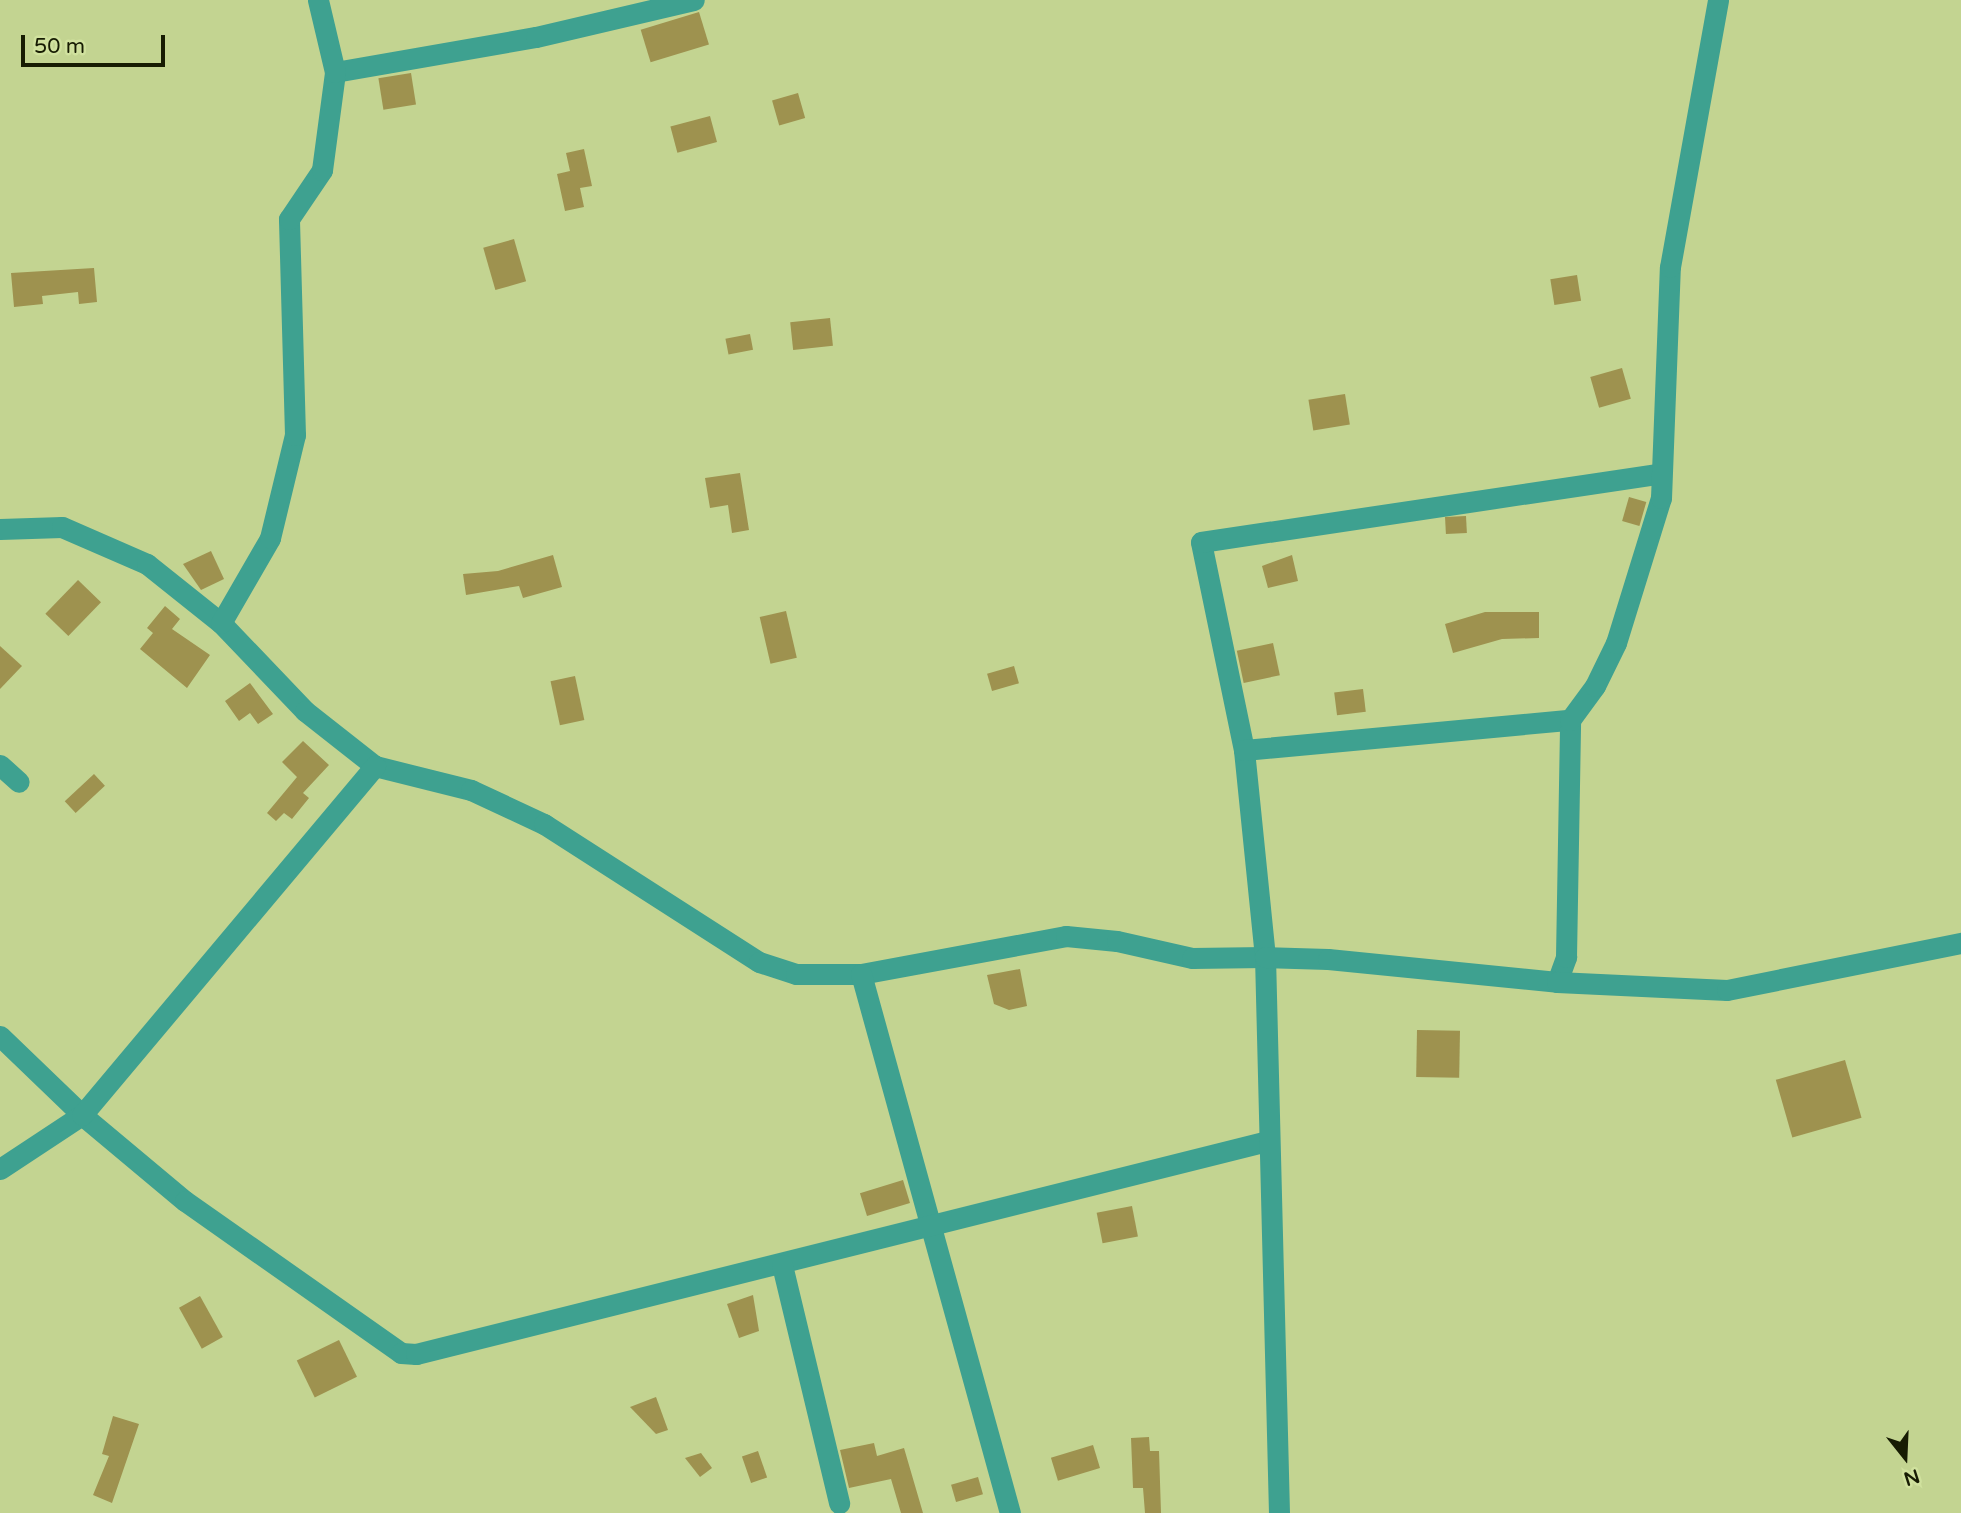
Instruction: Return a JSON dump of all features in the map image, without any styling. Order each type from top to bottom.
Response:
[{"type":"street","points":[[221,623],[270,538],[295,436],[289,219],[322,170],[335,72],[318,0]]},
{"type":"street","points":[[335,72],[537,37],[694,0]]},
{"type":"street","points":[[1557,982],[1566,957],[1570,720],[1595,686],[1616,643],[1661,498],[1670,267],[1718,0]]},
{"type":"street","points":[[1279,1513],[1267,1142],[1265,957],[1244,750],[1201,542],[1661,473]]},
{"type":"street","points":[[0,529],[62,527],[147,564],[221,623],[306,711],[376,766],[471,790],[544,824],[759,962],[796,974],[861,974],[1066,936],[1117,941],[1192,958],[1328,958],[1557,982],[1727,990],[1961,943]]},
{"type":"street","points":[[1244,750],[1570,720]]},
{"type":"street","points":[[0,765],[19,782]]},
{"type":"street","points":[[0,1169],[82,1115],[376,766]]},
{"type":"street","points":[[861,974],[1010,1513]]},
{"type":"street","points":[[0,1036],[82,1115],[185,1201],[401,1353],[416,1354],[782,1265],[1267,1142]]},
{"type":"street","points":[[782,1265],[839,1503]]},
{"type":"building","points":[[699,12],[709,45],[651,62],[641,30]]},
{"type":"building","points":[[411,73],[416,105],[383,110],[378,78]]},
{"type":"building","points":[[798,93],[805,118],[779,125],[772,100]]},
{"type":"building","points":[[710,116],[717,142],[677,153],[670,127]]},
{"type":"building","points":[[584,149],[592,186],[580,188],[584,207],[565,211],[557,174],[570,171],[566,153]]},
{"type":"building","points":[[514,239],[526,281],[495,290],[483,248]]},
{"type":"building","points":[[94,268],[97,302],[79,304],[78,292],[42,296],[43,304],[14,307],[11,273]]},
{"type":"building","points":[[1577,275],[1581,301],[1554,305],[1550,279]]},
{"type":"building","points":[[830,318],[833,346],[793,350],[790,322]]},
{"type":"building","points":[[750,334],[753,350],[729,354],[725,339]]},
{"type":"building","points":[[1622,368],[1631,399],[1599,408],[1590,377]]},
{"type":"building","points":[[1345,394],[1350,425],[1313,430],[1308,400]]},
{"type":"building","points":[[740,473],[749,530],[732,533],[728,505],[710,508],[705,478]]},
{"type":"building","points":[[1629,497],[1646,502],[1639,526],[1622,521]]},
{"type":"building","points":[[1466,516],[1467,533],[1446,534],[1445,517]]},
{"type":"building","points":[[211,551],[224,579],[201,590],[183,564]]},
{"type":"building","points":[[553,555],[562,587],[523,598],[519,586],[466,595],[463,574],[498,571]]},
{"type":"building","points":[[1292,555],[1298,581],[1268,588],[1262,566]]},
{"type":"building","points":[[78,580],[101,602],[68,636],[45,614]]},
{"type":"building","points":[[165,606],[180,619],[172,629],[210,655],[187,688],[140,649],[153,633],[147,628]]},
{"type":"building","points":[[786,611],[797,658],[770,664],[760,617]]},
{"type":"building","points":[[1485,612],[1539,612],[1539,638],[1502,639],[1453,653],[1445,624]]},
{"type":"building","points":[[1273,643],[1280,675],[1244,683],[1237,651]]},
{"type":"building","points":[[0,646],[22,666],[0,689]]},
{"type":"building","points":[[1014,666],[1019,683],[992,691],[987,674]]},
{"type":"building","points":[[575,676],[584,720],[560,725],[551,681]]},
{"type":"building","points":[[250,683],[273,714],[258,724],[250,713],[239,721],[225,701]]},
{"type":"building","points":[[1363,689],[1366,712],[1337,715],[1334,693]]},
{"type":"building","points":[[303,741],[329,765],[303,793],[309,798],[292,819],[284,813],[276,821],[267,813],[297,777],[282,762]]},
{"type":"building","points":[[94,774],[105,786],[76,813],[65,801]]},
{"type":"building","points":[[1020,969],[1027,1006],[1009,1010],[994,1004],[987,975]]},
{"type":"building","points":[[1417,1030],[1460,1031],[1459,1078],[1416,1077]]},
{"type":"building","points":[[1845,1060],[1862,1118],[1792,1138],[1776,1080]]},
{"type":"building","points":[[903,1180],[910,1203],[867,1216],[860,1193]]},
{"type":"building","points":[[1132,1206],[1138,1236],[1103,1243],[1097,1213]]},
{"type":"building","points":[[753,1295],[759,1331],[739,1338],[727,1304]]},
{"type":"building","points":[[200,1296],[223,1337],[202,1349],[179,1308]]},
{"type":"building","points":[[339,1340],[357,1377],[315,1397],[297,1361]]},
{"type":"building","points":[[656,1397],[668,1430],[656,1434],[630,1407]]},
{"type":"building","points":[[113,1416],[139,1424],[112,1503],[93,1495],[109,1456],[102,1454]]},
{"type":"building","points":[[1149,1437],[1150,1451],[1159,1451],[1161,1513],[1145,1513],[1143,1488],[1133,1488],[1131,1438]]},
{"type":"building","points":[[874,1443],[877,1456],[904,1448],[923,1513],[901,1513],[891,1479],[849,1488],[840,1450]]},
{"type":"building","points":[[1093,1445],[1100,1468],[1058,1481],[1051,1458]]},
{"type":"building","points":[[758,1451],[767,1477],[751,1483],[742,1457]]},
{"type":"building","points":[[701,1453],[712,1468],[700,1477],[685,1458]]},
{"type":"building","points":[[978,1477],[983,1494],[956,1502],[951,1485]]}]
